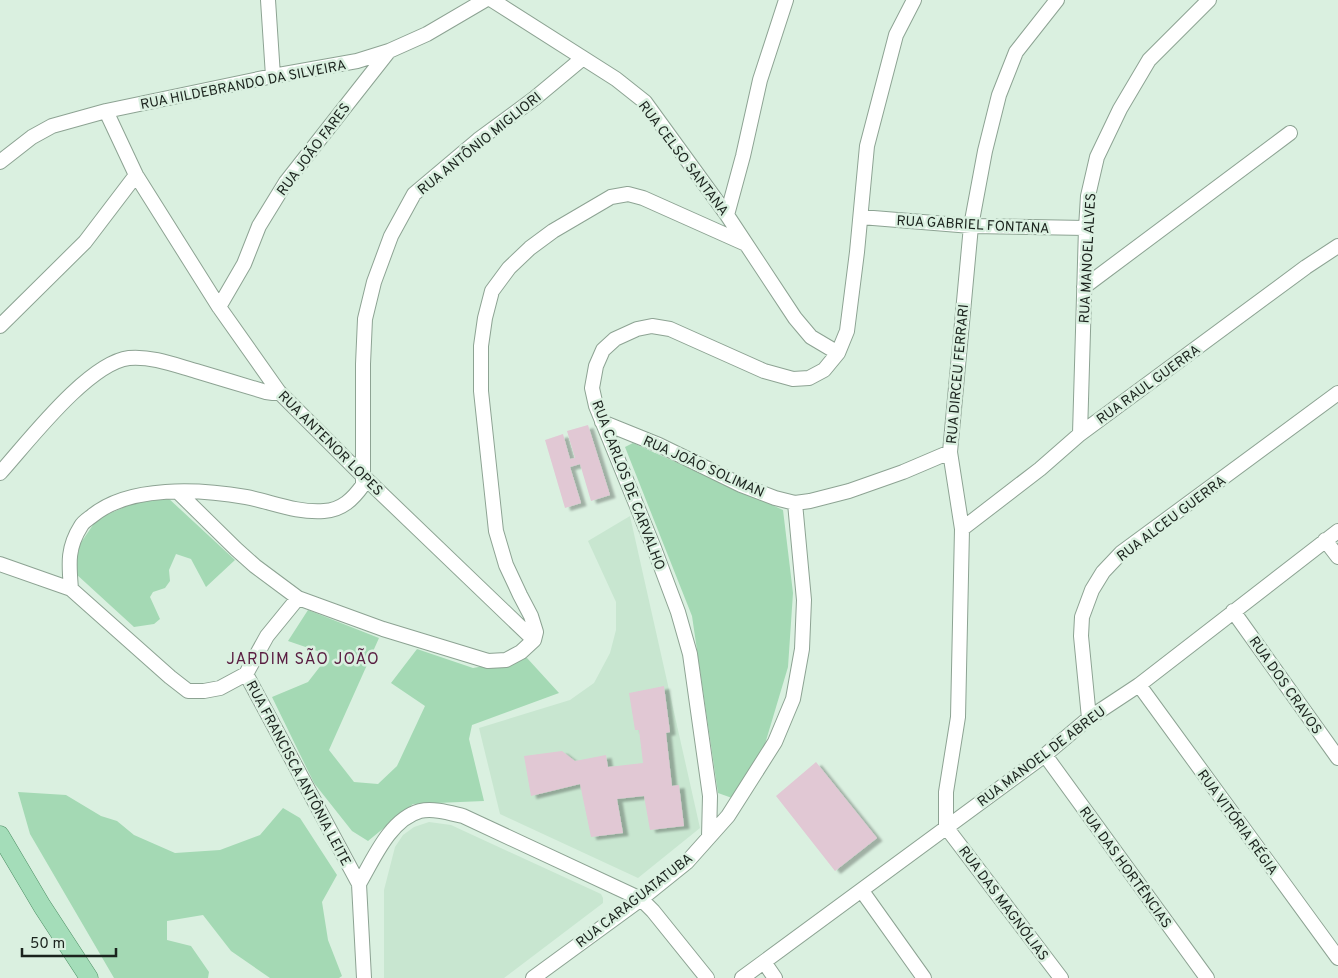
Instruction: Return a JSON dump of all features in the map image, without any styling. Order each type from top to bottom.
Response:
[{"type":"main road","points":[[0,835],[88,978]]},
{"type":"street","points":[[268,0],[273,76]]},
{"type":"street","name":"RUA HILDEBRANDO DA SILVEIRA","points":[[0,162],[32,137],[52,126],[106,111],[273,76],[357,61],[389,51],[427,34],[485,0]]},
{"type":"street","name":"RUA CELSO SANTANA","points":[[492,0],[616,79],[644,102],[727,215],[794,318],[811,336],[838,353]]},
{"type":"street","points":[[727,215],[743,156],[760,80],[786,0]]},
{"type":"street","points":[[838,353],[847,331],[861,217],[867,146],[896,36],[914,0]]},
{"type":"street","name":"RUA DIRCEU FERRARI","points":[[946,827],[946,792],[958,708],[962,529],[950,452],[971,226],[985,151],[999,95],[1016,52],[1057,0]]},
{"type":"street","name":"RUA MANOEL ALVES","points":[[1080,434],[1086,228],[1088,196],[1097,157],[1120,109],[1150,60],[1209,0]]},
{"type":"street","name":"RUA JOÃO FARES","points":[[219,307],[244,264],[259,226],[286,182],[389,51]]},
{"type":"street","name":"RUA ANTÔNIO MIGLIORI","points":[[71,588],[68,559],[81,525],[101,508],[131,496],[178,492],[216,493],[247,497],[290,509],[325,511],[342,507],[353,499],[363,485],[365,319],[374,282],[391,236],[414,194],[478,140],[534,98],[582,58]]},
{"type":"street","name":"RUA ANTENOR LOPES","points":[[106,111],[136,175],[219,307],[279,392],[362,475],[534,640]]},
{"type":"street","points":[[1084,287],[1290,133]]},
{"type":"street","points":[[0,326],[85,242],[136,175]]},
{"type":"street","points":[[178,492],[236,549],[298,598],[383,629],[488,661],[506,660],[521,652],[534,640],[536,632],[535,625],[506,565],[496,532],[481,391],[481,346],[484,318],[492,291],[509,268],[530,248],[553,231],[611,197],[628,194],[643,198],[746,244]]},
{"type":"street","name":"RUA GABRIEL FONTANA","points":[[861,217],[971,226],[1086,228]]},
{"type":"street","name":"RUA RAUL GUERRA","points":[[962,529],[1080,434],[1306,267],[1338,246]]},
{"type":"street","name":"RUA CARLOS DE CARVALHO","points":[[710,837],[710,796],[690,654],[678,612],[661,566],[596,406],[592,388],[596,366],[603,350],[615,339],[637,329],[652,326],[670,329],[764,371],[793,379],[809,378],[824,370],[838,353]]},
{"type":"street","points":[[0,473],[58,408],[90,378],[114,362],[128,358],[159,360],[266,392],[274,394],[279,392]]},
{"type":"street","name":"RUA ALCEU GUERRA","points":[[1089,718],[1081,624],[1092,590],[1103,572],[1121,553],[1338,393]]},
{"type":"street","name":"RUA JOÃO SOLIMAN","points":[[602,422],[658,445],[741,485],[795,503],[849,491],[903,472],[950,452]]},
{"type":"street","name":"RUA CARAGUATATUBA","points":[[533,978],[687,862],[728,816],[775,742],[793,699],[802,649],[804,600],[795,503]]},
{"type":"street","name":"RUA MANOEL DE ABREU","points":[[742,978],[1045,755],[1089,718],[1139,685],[1338,531]]},
{"type":"street","points":[[1325,540],[1338,557]]},
{"type":"street","points":[[0,564],[71,588],[188,691],[220,688],[246,674]]},
{"type":"street","name":"RUA FRANCISCA ANTÔNIA LEITE","points":[[298,598],[267,636],[246,674],[359,884]]},
{"type":"street","name":"RUA DOS CRAVOS","points":[[1233,611],[1338,758]]},
{"type":"street","name":"RUA VITÓRIA RÉGIA","points":[[1139,685],[1338,958]]},
{"type":"street","name":"RUA DAS HORTÊNCIAS","points":[[1045,755],[1207,978]]},
{"type":"street","points":[[710,796],[728,816]]},
{"type":"street","points":[[364,978],[359,884],[387,836],[400,822],[420,811],[440,811],[463,816],[640,899],[654,911],[707,978]]},
{"type":"street","name":"RUA DAS MAGNÓLIAS","points":[[946,827],[1061,978]]},
{"type":"street","points":[[862,891],[924,978]]},
{"type":"street","points":[[764,962],[775,978]]},
{"type":"shaded area","points":[[630,516],[700,828],[638,878],[500,814],[479,728],[570,700],[594,683],[610,653],[616,630],[616,602],[588,541]]},
{"type":"shaded area","points":[[429,822],[451,825],[601,894],[603,903],[504,978],[384,978],[384,890],[395,847],[403,835],[414,827]]},
{"type":"green space","points":[[633,443],[783,510],[793,593],[788,667],[765,744],[732,798],[718,793],[692,616],[625,447]]},
{"type":"green space","points":[[167,497],[235,560],[206,587],[191,559],[176,554],[169,570],[170,581],[165,588],[153,592],[150,597],[160,619],[154,624],[134,627],[75,573],[80,544],[97,519],[134,503]]},
{"type":"green space","points":[[308,610],[379,638],[329,750],[354,782],[378,784],[397,766],[425,706],[391,683],[417,649],[473,668],[527,658],[559,693],[472,725],[469,739],[484,801],[413,804],[368,841],[352,831],[314,783],[272,697],[308,682],[329,655],[288,641]]},
{"type":"green space","points":[[18,792],[66,795],[101,816],[117,821],[134,835],[175,853],[220,850],[260,835],[283,808],[300,818],[337,875],[322,902],[328,940],[342,976],[339,978],[270,978],[231,951],[203,915],[167,921],[167,940],[191,946],[209,972],[208,978],[114,978],[30,834]]},
{"type":"building","points":[[588,425],[610,495],[591,501],[580,464],[570,467],[581,503],[565,508],[545,440],[563,434],[570,459],[575,458],[567,431]]},
{"type":"building","points":[[664,686],[670,732],[666,733],[672,786],[679,785],[684,826],[650,830],[644,796],[617,799],[623,833],[591,837],[580,784],[531,796],[524,756],[562,751],[575,761],[606,755],[608,767],[643,763],[639,730],[635,730],[629,693]]},
{"type":"building","points":[[816,762],[877,838],[835,871],[776,796]]},
{"type":"district","name":"JARDIM SÃO JOÃO","points":[[303,658]]}]
